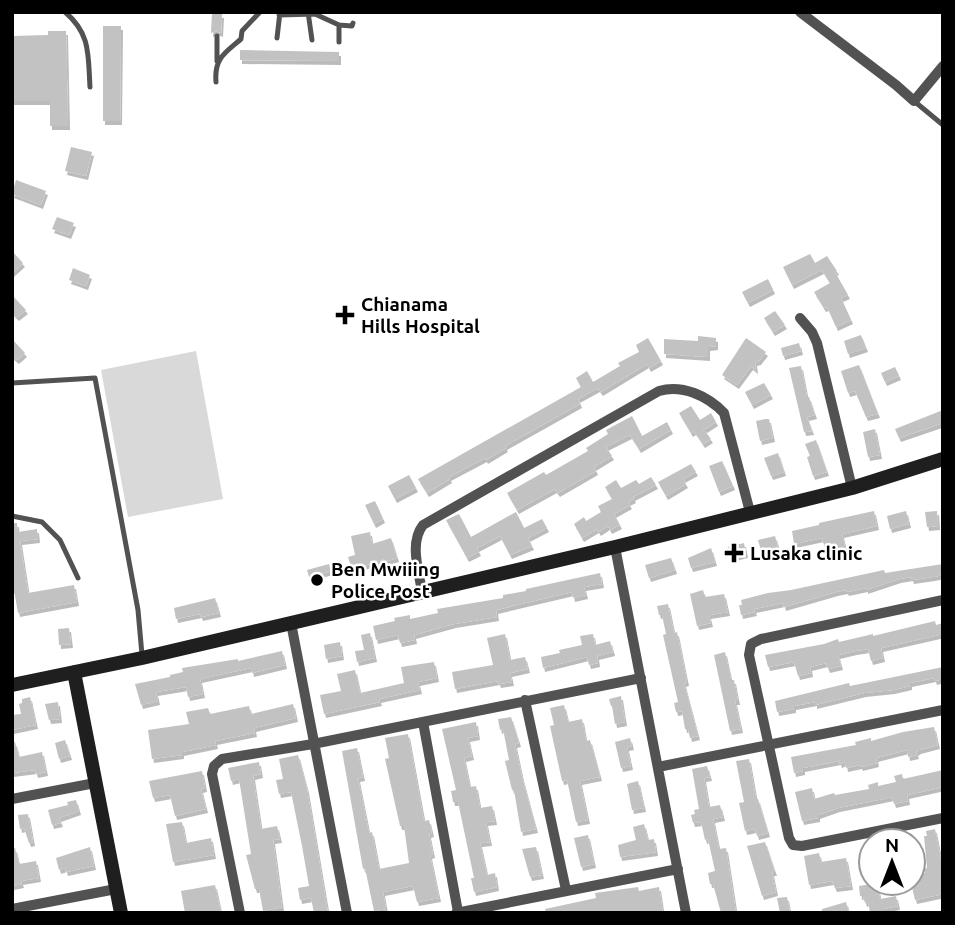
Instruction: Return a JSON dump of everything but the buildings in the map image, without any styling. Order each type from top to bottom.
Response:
[{"type":"main road","points":[[12,685],[142,658],[615,547],[852,488],[943,459]]},
{"type":"main road","points":[[74,672],[121,913]]},
{"type":"street","points":[[800,12],[914,101],[943,66]]},
{"type":"street","points":[[800,318],[817,343],[852,488]]},
{"type":"street","points":[[422,592],[415,542],[423,525],[659,391],[671,387],[682,388],[716,404],[724,412],[750,512]]},
{"type":"street","points":[[615,547],[686,913]]},
{"type":"street","points":[[943,600],[761,639],[751,644],[749,654],[767,746],[793,845],[802,846],[943,818]]},
{"type":"street","points":[[290,623],[347,913]]},
{"type":"street","points":[[240,913],[212,775],[214,766],[222,759],[313,744],[641,678]]},
{"type":"street","points":[[525,700],[566,890]]},
{"type":"street","points":[[658,768],[943,710]]},
{"type":"street","points":[[423,722],[457,913],[678,869]]},
{"type":"street","points":[[12,799],[95,783]]},
{"type":"street","points":[[12,909],[116,889]]},
{"type":"lane","points":[[65,12],[78,23],[88,46],[90,87]]},
{"type":"lane","points":[[217,64],[226,50],[241,39],[242,31],[260,12]]},
{"type":"lane","points":[[308,13],[312,40]]},
{"type":"lane","points":[[277,38],[279,14],[308,13],[339,25],[352,26],[354,23]]},
{"type":"lane","points":[[339,25],[339,42]]},
{"type":"lane","points":[[216,82],[217,36]]},
{"type":"lane","points":[[914,101],[943,125]]},
{"type":"lane","points":[[12,383],[95,378],[138,610],[142,658]]},
{"type":"lane","points":[[12,516],[42,522],[60,540],[78,578]]},
{"type":"shaded area","points":[[196,351],[223,499],[128,517],[101,370]]},
{"type":"place","name":"Chianama Hills Hospital","points":[[345,315]]},
{"type":"place","name":"Lusaka clinic","points":[[734,553]]},
{"type":"place","name":"Ben Mwiiing Police Post","points":[[317,580]]}]
